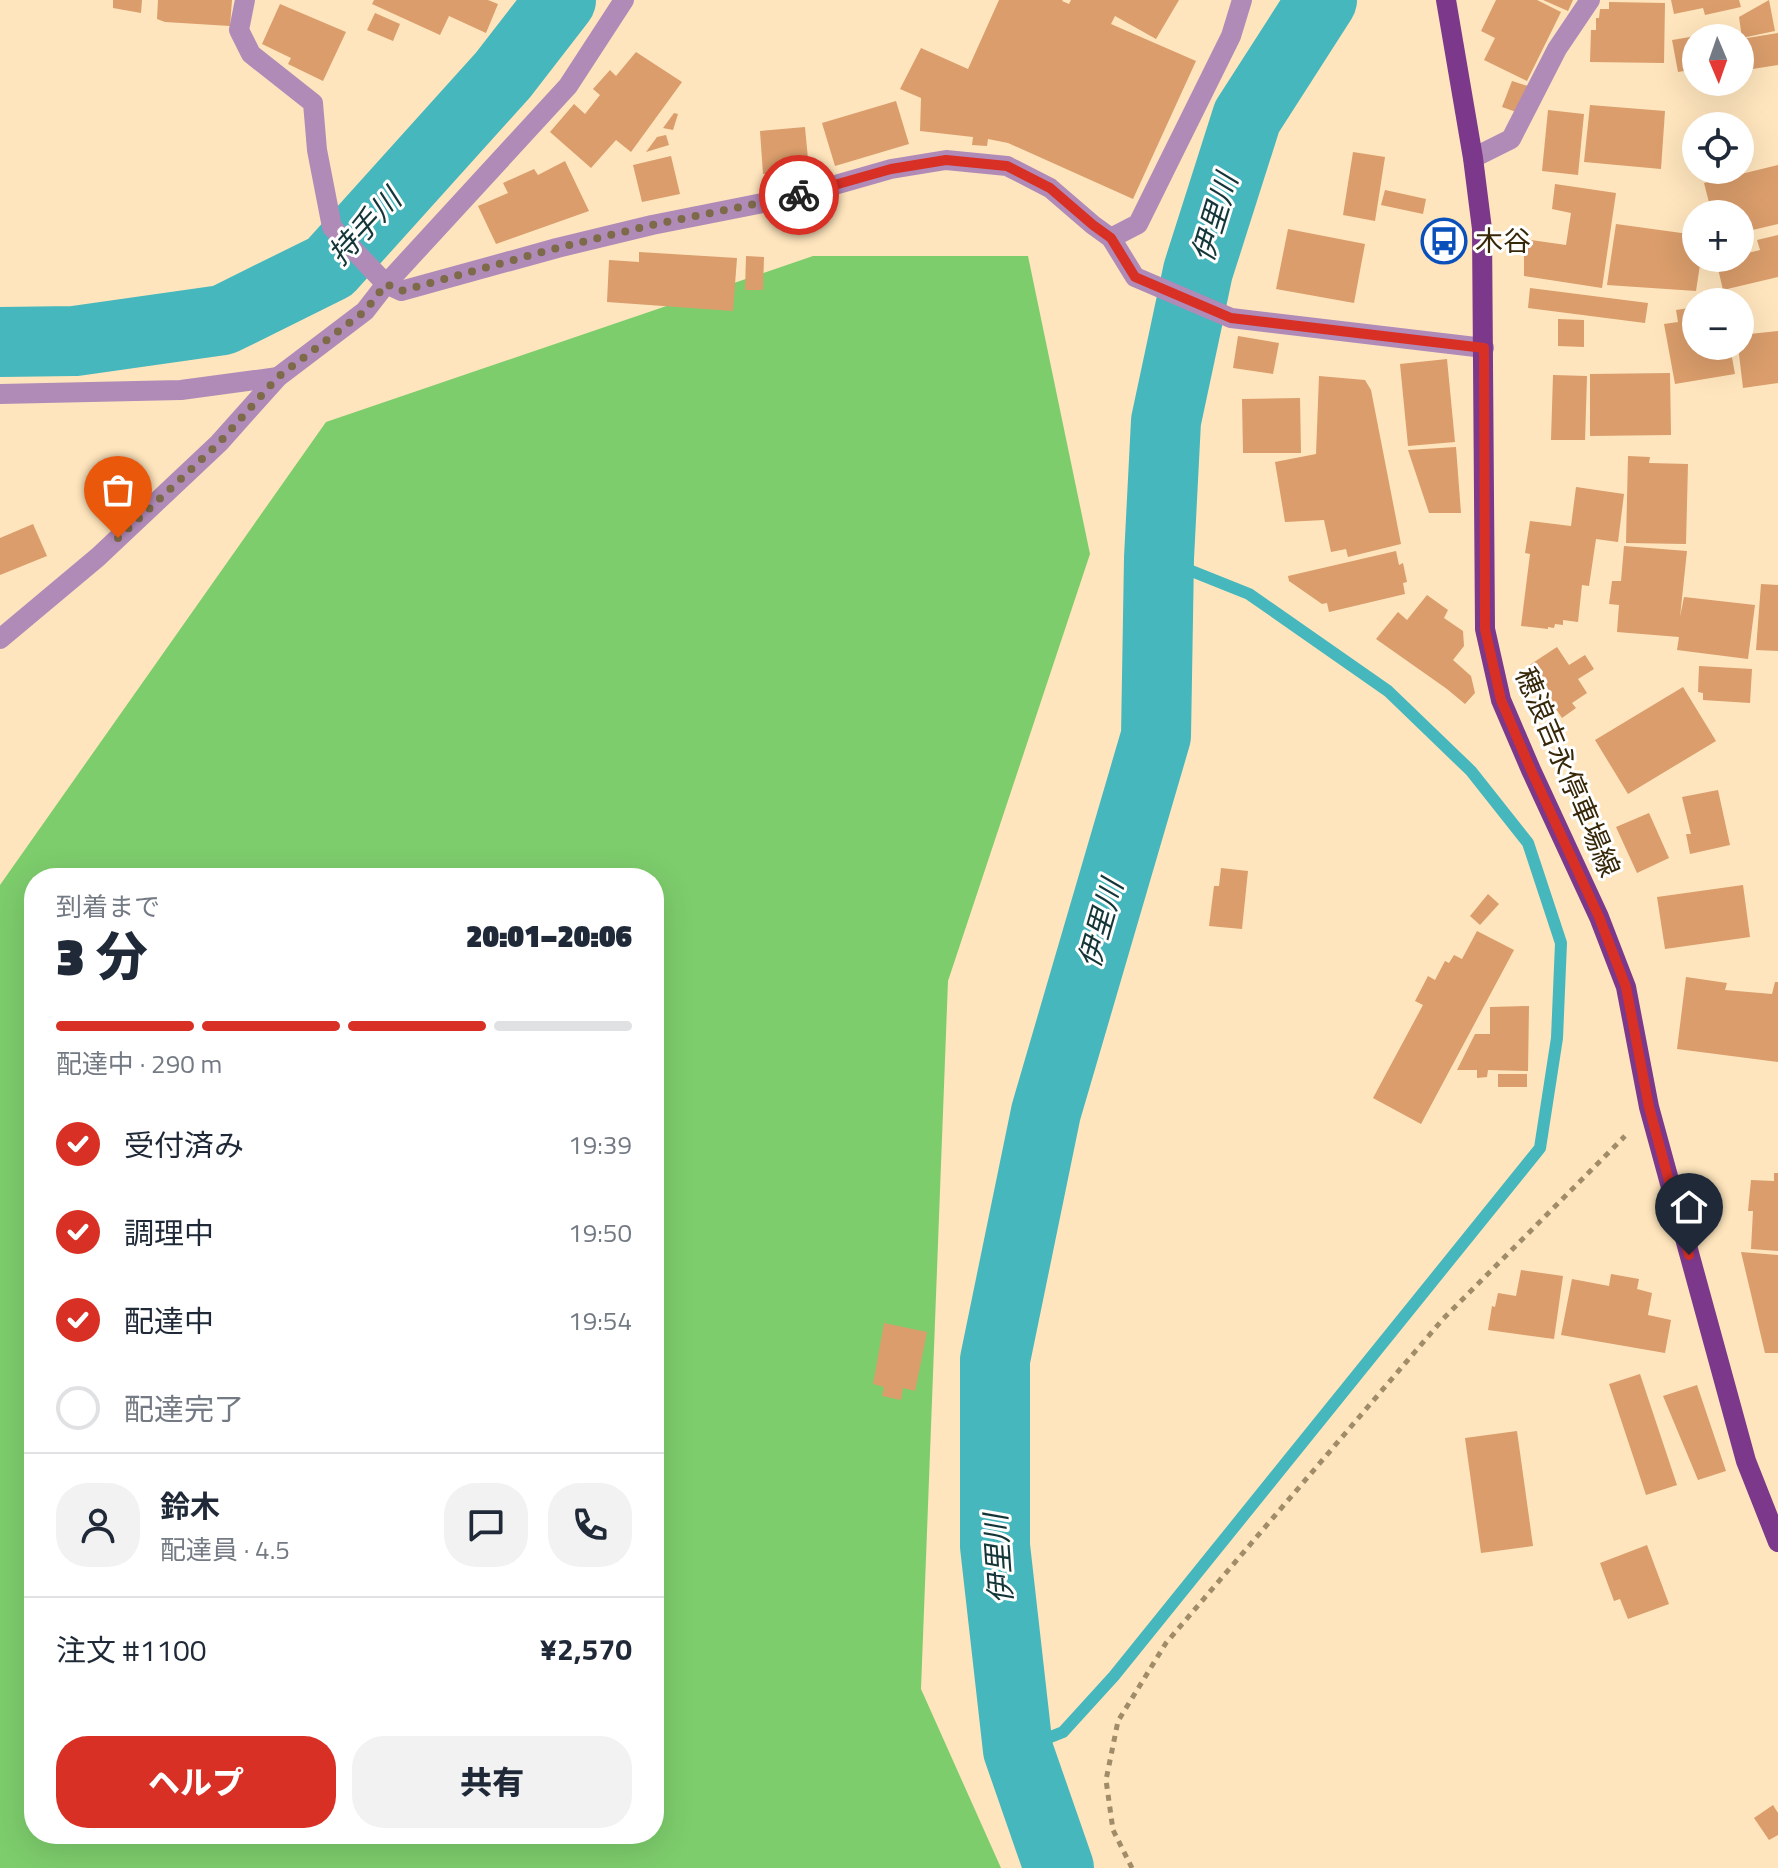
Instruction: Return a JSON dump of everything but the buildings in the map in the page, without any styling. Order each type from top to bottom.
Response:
[{"type":"main road","name":"穂浪吉永停車場線","points":[[1446,0],[1482,229],[1485,629],[1501,700],[1599,917],[1626,987],[1649,1107],[1746,1461],[1778,1542]]},
{"type":"street","points":[[245,0],[239,30],[251,54],[313,103],[317,150],[332,227],[385,282],[401,291],[584,241],[793,197],[891,169],[946,160],[1007,166],[1050,188],[1111,238],[1135,277],[1231,318],[1484,348]]},
{"type":"street","points":[[0,639],[98,557],[219,443],[278,377],[365,311],[385,282],[568,86],[624,0]]},
{"type":"street","points":[[1111,238],[1138,224],[1231,36],[1242,0]]},
{"type":"street","points":[[1473,158],[1511,139],[1557,49],[1590,0]]},
{"type":"street","points":[[0,394],[181,390],[278,377]]},
{"type":"path","points":[[1132,1868],[1113,1830],[1106,1780],[1118,1721],[1166,1643],[1443,1319],[1617,1146],[1649,1107]]},
{"type":"green space","points":[[813,256],[1028,256],[1090,554],[948,981],[921,1689],[1001,1868],[0,1868],[0,885],[326,422]]},
{"type":"waterway","name":"持手川","points":[[0,342],[75,341],[223,320],[330,267],[503,75],[561,0]]},
{"type":"waterway","name":"伊里川","points":[[1059,1868],[1018,1750],[995,1546],[995,1360],[1046,1112],[1156,736],[1159,558],[1166,421],[1198,271],[1247,117],[1322,0]]},
{"type":"waterway","points":[[1018,1750],[1063,1732],[1114,1676],[1540,1148],[1557,1038],[1561,943],[1528,843],[1471,771],[1388,691],[1249,594],[1159,558]]},
{"type":"way so far","points":[[118,538],[219,443],[278,377],[365,311],[386,284],[401,291],[652,225],[799,195]]},
{"type":"place","name":"木谷","points":[[1444,241]]},
{"type":"route","points":[[799,195],[891,169],[946,160],[1007,166],[1050,188],[1111,238],[1135,277],[1231,318],[1484,348],[1485,629],[1501,700],[1599,917],[1626,987],[1649,1107],[1689,1255]]}]
